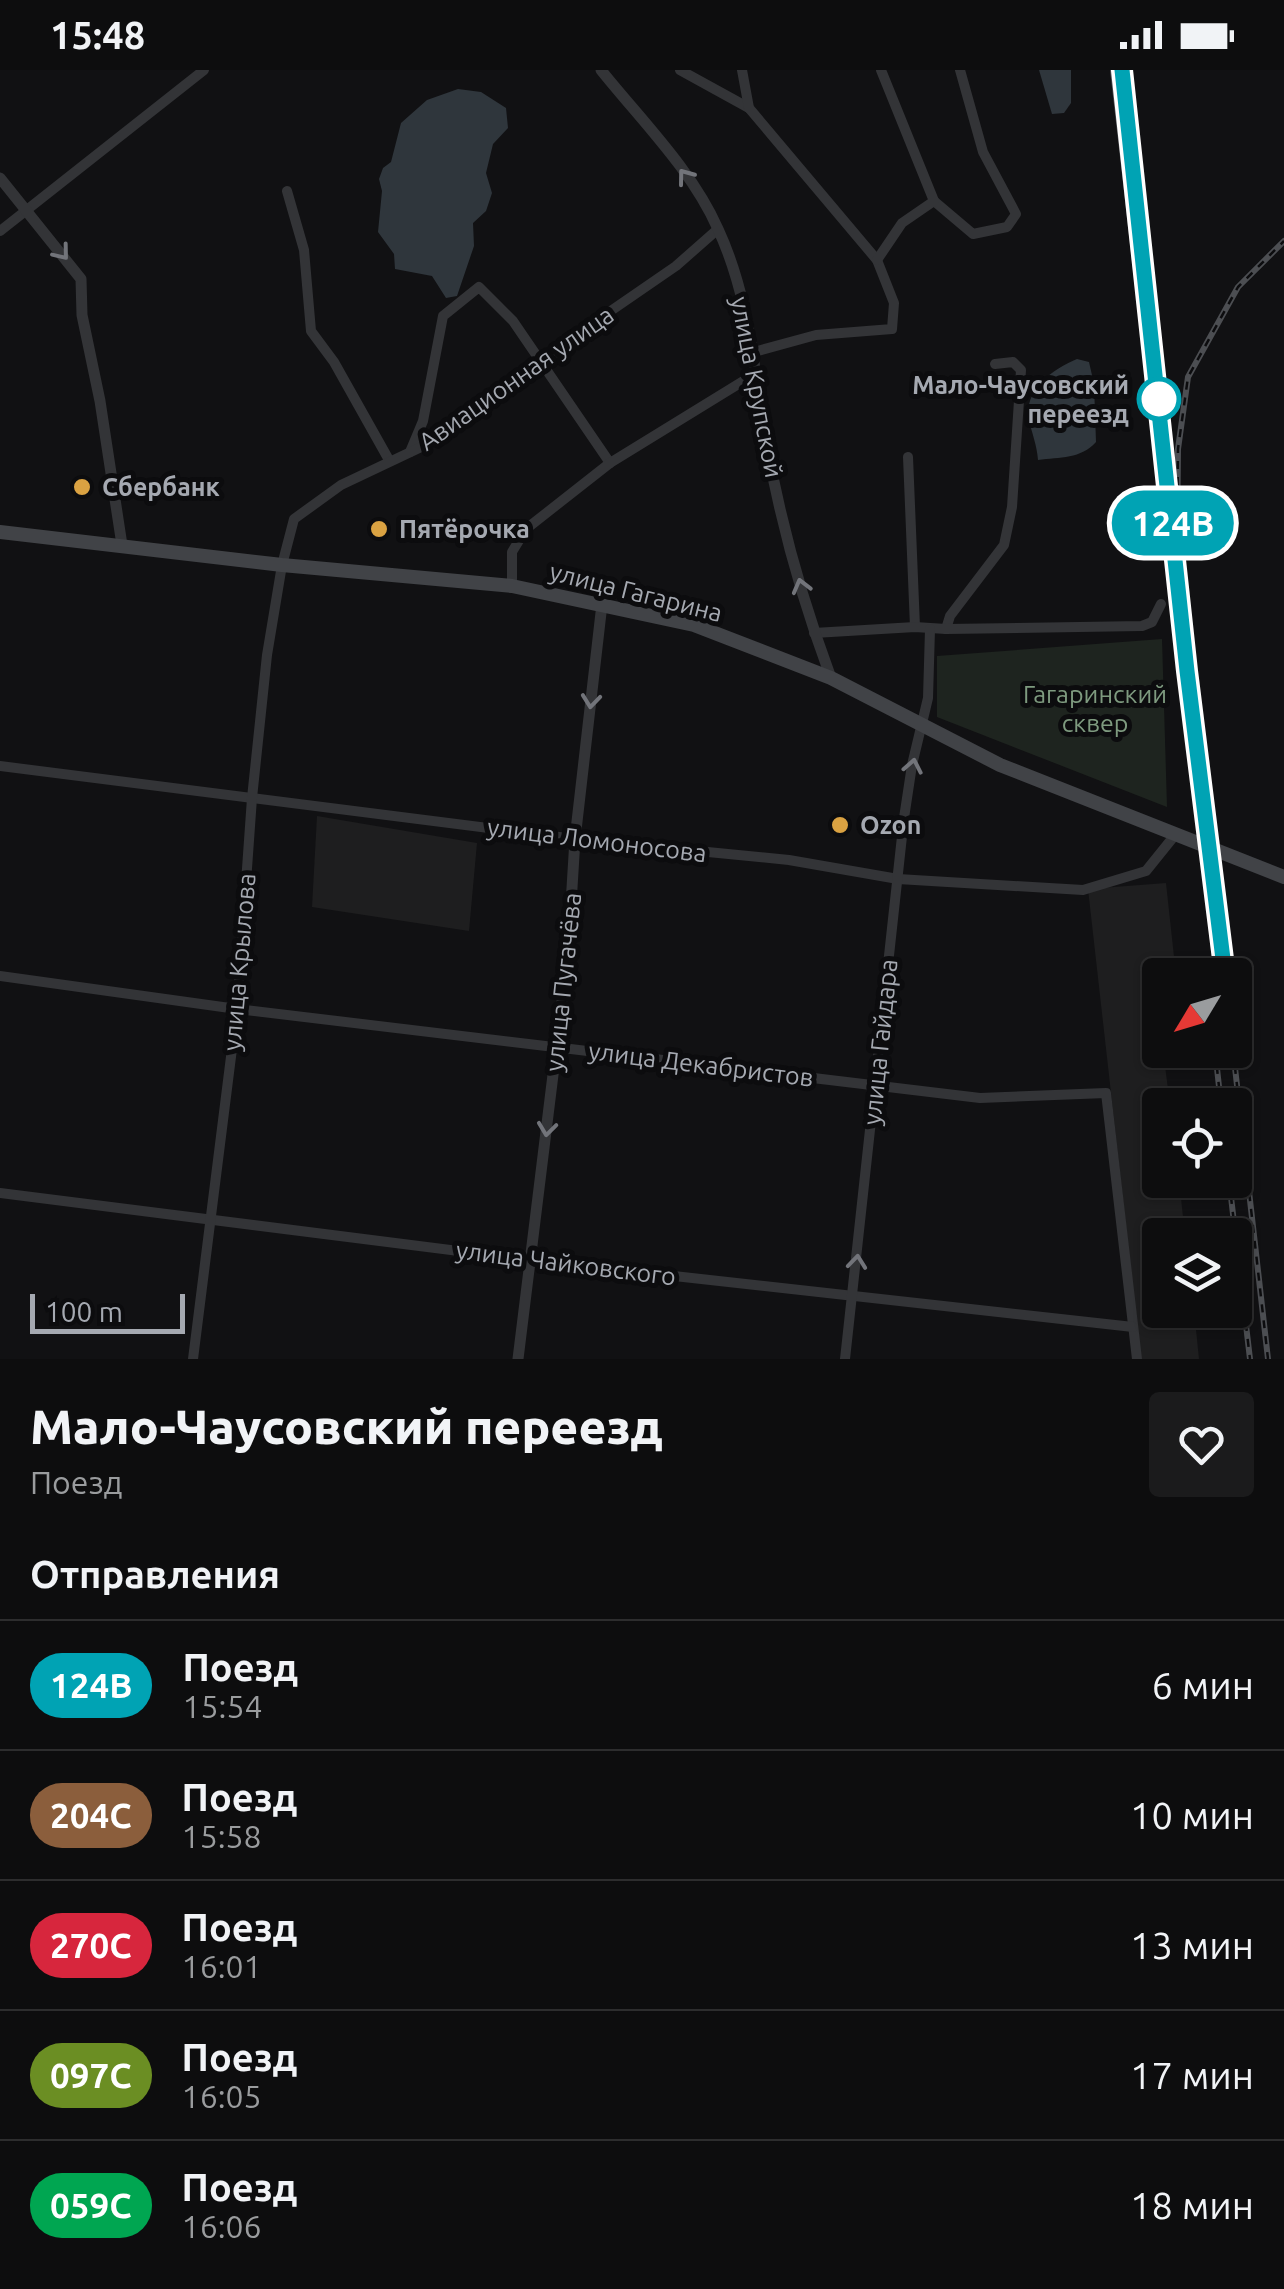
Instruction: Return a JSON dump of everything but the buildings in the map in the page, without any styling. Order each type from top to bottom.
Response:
[{"type":"main road","name":"улица Гагарина","points":[[0,532],[282,565],[512,586],[694,625],[830,678],[1000,765],[1284,878]]},
{"type":"street","name":"улица Крупской","points":[[601,70],[688,179],[718,229],[733,268],[758,372],[768,450],[814,633],[830,678]]},
{"type":"street","points":[[680,70],[750,108],[877,260],[894,304],[892,328],[816,334],[754,352]]},
{"type":"street","points":[[742,70],[750,108]]},
{"type":"street","points":[[881,70],[934,200],[973,234],[1007,226],[1016,214],[983,152],[960,70]]},
{"type":"street","points":[[0,231],[199,72]]},
{"type":"street","points":[[0,178],[81,279],[82,315],[100,400],[122,545]]},
{"type":"street","points":[[288,190],[304,250],[312,331],[334,362],[389,460]]},
{"type":"street","points":[[877,260],[902,223],[934,200]]},
{"type":"street","name":"Авиационная улица","points":[[282,565],[294,519],[341,485],[436,440],[538,361],[676,266],[718,229]]},
{"type":"street","points":[[409,452],[424,422],[442,316],[479,287],[513,320],[610,463]]},
{"type":"street","points":[[946,629],[950,616],[1004,545],[1012,508],[1021,370],[1012,362],[995,364]]},
{"type":"street","points":[[512,586],[512,552],[520,536],[610,463],[758,372]]},
{"type":"street","points":[[908,458],[916,627]]},
{"type":"street","name":"улица Крылова","points":[[193,1359],[237,1009],[267,655],[282,565]]},
{"type":"street","name":"улица Пугачёва","points":[[518,1359],[568,953],[576,839],[602,604]]},
{"type":"street","points":[[814,633],[916,627],[1142,626],[1152,622],[1161,604]]},
{"type":"street","name":"улица Гайдара","points":[[845,1359],[912,765],[928,698],[930,629]]},
{"type":"street","name":"улица Ломоносова","points":[[0,766],[576,839],[789,860],[898,879],[1082,890],[1146,872],[1175,835]]},
{"type":"street","name":"улица Декабристов","points":[[0,976],[237,1009],[980,1098],[1106,1093],[1133,1327]]},
{"type":"street","name":"улица Чайковского","points":[[0,1193],[530,1260],[1133,1327]]},
{"type":"street","points":[[1133,1327],[1137,1359]]},
{"type":"shaded area","points":[[1039,70],[1071,70],[1071,103],[1064,113],[1052,114]]},
{"type":"shaded area","points":[[458,89],[481,92],[506,108],[508,128],[493,144],[486,173],[492,193],[486,211],[473,223],[474,246],[457,296],[446,298],[432,276],[395,269],[394,254],[378,232],[382,191],[379,179],[383,168],[391,162],[401,123],[427,100]]},
{"type":"shaded area","points":[[1077,359],[1089,362],[1094,384],[1096,442],[1077,454],[1038,460],[1029,420],[1031,399],[1050,375]]},
{"type":"shaded area","points":[[317,816],[477,843],[469,931],[312,907]]},
{"type":"shaded area","points":[[1166,883],[1174,958],[1142,958],[1142,1068],[1165,1068],[1168,1088],[1142,1088],[1142,1198],[1181,1198],[1183,1218],[1142,1218],[1142,1328],[1196,1328],[1199,1359],[1141,1359],[1088,889]]},
{"type":"green space","name":"Гагаринский сквер","points":[[1162,639],[1167,807],[937,717],[937,656]]},
{"type":"railway","points":[[1113,70],[1215,958]]},
{"type":"railway","points":[[1177,549],[1178,449],[1188,377],[1238,287],[1284,241]]},
{"type":"railway","points":[[1217,1068],[1219,1088]]},
{"type":"railway","points":[[1235,1068],[1268,1359]]},
{"type":"railway","points":[[1231,1198],[1250,1359]]},
{"type":"train","name":"124В","points":[[1122,70],[1187,671],[1223,958]]},
{"type":"place","name":"Мало-Чаусовский переезд","points":[[1159,399]]},
{"type":"place","name":"Сбербанк","points":[[82,487]]},
{"type":"place","name":"Пятёрочка","points":[[379,529]]},
{"type":"place","name":"Ozon","points":[[840,825]]}]
